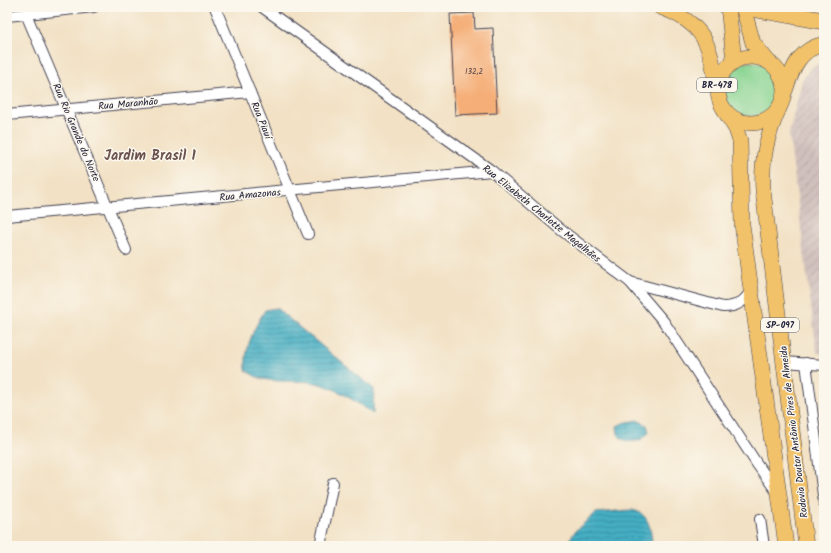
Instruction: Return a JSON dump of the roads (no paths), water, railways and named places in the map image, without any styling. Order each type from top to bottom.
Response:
[{"type":"highway","points":[[741,14],[824,21]]},
{"type":"main road","points":[[660,7],[684,18],[697,28],[707,41],[714,67],[717,92]]},
{"type":"main road","points":[[728,7],[741,14],[753,43],[780,74],[784,92]]},
{"type":"main road","points":[[741,14],[734,60],[745,56],[756,56],[767,60]]},
{"type":"main road","points":[[726,113],[734,119],[744,123],[755,123],[765,120],[780,106],[792,69],[801,55],[816,46],[824,44]]},
{"type":"main road","name":"BR-478","points":[[726,113],[720,103],[717,92],[721,74],[734,60]]},
{"type":"main road","name":"Rodovia Doutor Antônio Pires de Almeida","points":[[780,106],[767,138],[762,173],[806,546]]},
{"type":"main road","name":"SP-097","points":[[726,113],[736,129],[740,141],[742,224],[786,546]]},
{"type":"street","points":[[7,16],[94,7]]},
{"type":"street","name":"Rua Piauí","points":[[215,7],[308,234]]},
{"type":"street","name":"Rua Elizabeth Charlotte Magalhães","points":[[262,7],[492,171],[561,230],[630,282],[664,322],[757,464],[779,494]]},
{"type":"street","name":"Rua Rio Grande do Norte","points":[[26,14],[126,250]]},
{"type":"street","name":"Rua Maranhão","points":[[7,115],[250,92]]},
{"type":"street","name":"Rua Amazonas","points":[[7,216],[492,171]]},
{"type":"street","points":[[630,282],[723,307],[738,305],[746,300],[752,289]]},
{"type":"street","points":[[785,362],[824,366]]},
{"type":"street","points":[[806,363],[824,503]]},
{"type":"street","points":[[320,546],[333,483]]},
{"type":"street","points":[[760,519],[764,546]]},
{"type":"water","points":[[276,308],[374,389],[373,414],[348,397],[320,384],[301,381],[263,379],[246,370],[248,346],[257,324],[265,310]]},
{"type":"water","points":[[637,420],[647,425],[649,432],[647,435],[637,441],[626,441],[622,439],[618,434],[617,426]]},
{"type":"water","points":[[634,510],[644,516],[651,531],[652,546],[565,546],[576,530],[596,513]]},
{"type":"district","name":"Jardim Brasil 1","points":[[150,155]]}]
